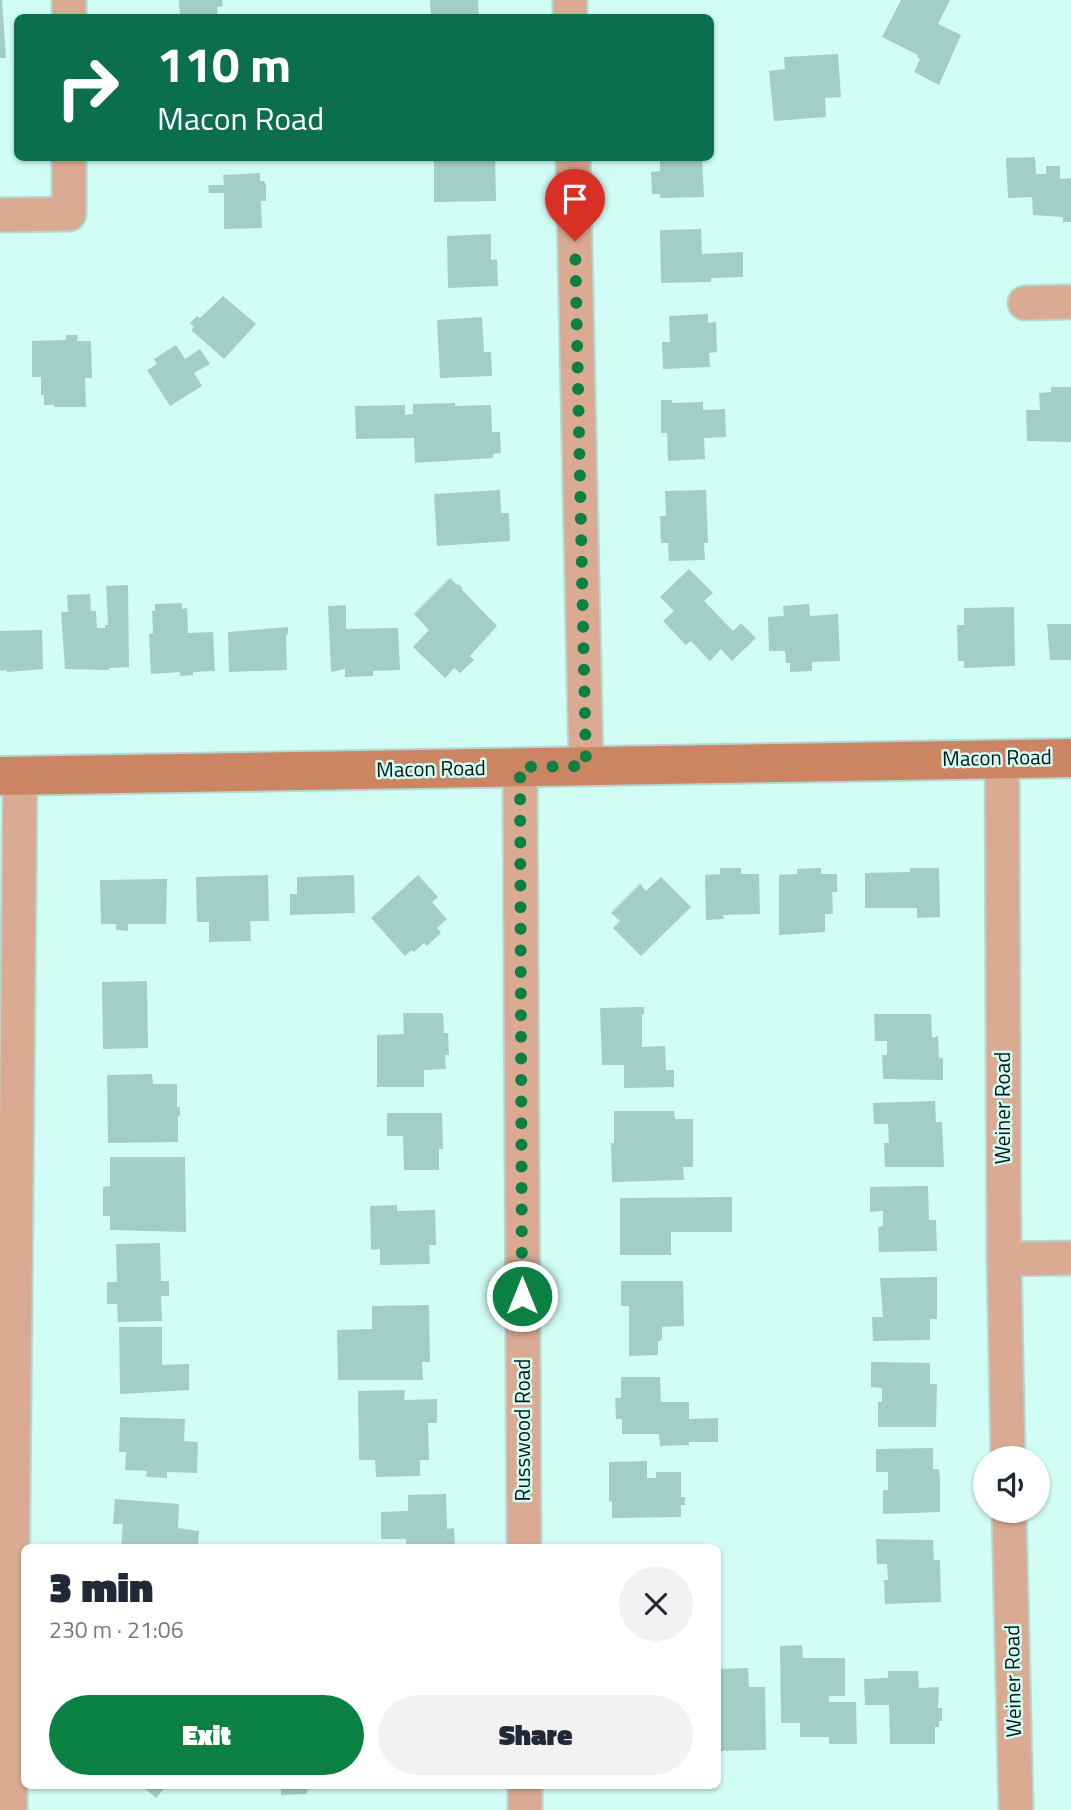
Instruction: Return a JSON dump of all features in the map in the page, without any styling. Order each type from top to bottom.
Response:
[{"type":"main road","name":"Macon Road","points":[[10,776],[1071,758]]},
{"type":"street","points":[[0,215],[69,214],[69,161]]},
{"type":"street","points":[[573,161],[586,766]]},
{"type":"street","points":[[1025,303],[1071,302]]},
{"type":"street","name":"Weiner Road","points":[[1002,758],[1004,1259],[1008,1446]]},
{"type":"street","name":"Russwood Road","points":[[520,767],[524,1544]]},
{"type":"street","points":[[10,776],[10,1810]]},
{"type":"street","points":[[1004,1259],[1071,1258]]},
{"type":"street","name":"Weiner Road","points":[[1009,1523],[1016,1810]]},
{"type":"street","points":[[525,1789],[525,1810]]},
{"type":"building","points":[[2,0],[6,58],[0,58]]},
{"type":"building","points":[[179,0],[222,0],[223,6],[217,7],[218,14],[180,14]]},
{"type":"building","points":[[430,0],[478,0],[479,14],[431,14]]},
{"type":"building","points":[[901,0],[950,0],[938,24],[961,35],[939,85],[914,72],[920,59],[918,55],[882,37]]},
{"type":"building","points":[[838,54],[841,97],[825,98],[826,117],[774,121],[769,71],[785,69],[784,57]]},
{"type":"building","points":[[1035,157],[1036,174],[1046,174],[1046,166],[1060,166],[1060,179],[1071,178],[1071,222],[1063,222],[1063,217],[1033,215],[1032,197],[1008,198],[1006,158]]},
{"type":"building","points":[[434,161],[495,161],[496,201],[434,202]]},
{"type":"building","points":[[660,161],[702,161],[704,197],[660,198],[660,194],[652,194],[651,172],[660,171]]},
{"type":"building","points":[[260,173],[260,181],[264,181],[266,185],[266,201],[261,201],[262,228],[224,229],[224,193],[209,193],[208,185],[224,185],[223,175]]},
{"type":"building","points":[[701,229],[702,254],[743,252],[743,277],[711,278],[711,282],[661,283],[660,230]]},
{"type":"building","points":[[491,234],[491,260],[497,259],[498,286],[448,288],[447,236]]},
{"type":"building","points":[[223,296],[256,324],[224,359],[191,330],[194,327],[190,323],[197,316],[200,318]]},
{"type":"building","points":[[708,314],[708,323],[716,322],[717,352],[709,353],[710,367],[663,369],[662,342],[670,342],[669,316]]},
{"type":"building","points":[[482,317],[484,352],[491,352],[492,376],[440,378],[437,320]]},
{"type":"building","points":[[66,335],[78,335],[77,341],[91,341],[92,378],[85,378],[86,407],[44,405],[41,377],[32,377],[32,341],[66,340]]},
{"type":"building","points":[[176,345],[185,359],[200,349],[210,364],[194,373],[202,386],[170,406],[147,370],[157,364],[154,359]]},
{"type":"building","points":[[1051,387],[1071,387],[1071,442],[1027,441],[1026,410],[1040,410],[1039,393],[1051,392]]},
{"type":"building","points":[[661,400],[672,400],[672,403],[703,402],[703,410],[725,409],[726,437],[704,438],[705,459],[668,461],[667,433],[661,433]]},
{"type":"building","points":[[455,403],[455,406],[491,405],[492,432],[500,432],[501,453],[493,454],[493,458],[415,463],[414,438],[356,439],[355,406],[405,405],[405,415],[413,414],[413,404]]},
{"type":"building","points":[[500,490],[501,513],[509,513],[510,541],[437,546],[434,494]]},
{"type":"building","points":[[706,490],[708,543],[704,543],[705,560],[669,561],[668,543],[661,543],[660,516],[666,516],[665,491]]},
{"type":"building","points":[[689,569],[713,593],[704,601],[733,631],[741,623],[756,638],[732,661],[721,649],[710,661],[691,641],[686,645],[663,621],[674,611],[660,597]]},
{"type":"building","points":[[450,578],[459,584],[497,626],[470,656],[474,660],[460,673],[454,668],[445,678],[413,647],[429,630],[414,614]]},
{"type":"building","points":[[128,585],[129,667],[109,670],[65,669],[61,612],[68,612],[67,595],[90,594],[91,611],[96,611],[97,628],[105,628],[105,625],[108,625],[106,586]]},
{"type":"building","points":[[182,603],[182,609],[187,608],[188,633],[213,632],[215,671],[193,672],[193,675],[180,676],[180,672],[151,674],[149,634],[153,633],[152,611],[155,611],[155,604]]},
{"type":"building","points":[[809,604],[810,616],[838,614],[840,661],[812,662],[812,671],[790,672],[785,651],[769,651],[768,617],[784,616],[783,606]]},
{"type":"building","points":[[346,605],[346,629],[398,628],[400,670],[373,671],[373,676],[345,677],[345,669],[331,672],[328,606]]},
{"type":"building","points":[[1014,607],[1015,666],[964,668],[964,661],[958,661],[957,625],[964,625],[964,608]]},
{"type":"building","points":[[1047,624],[1071,624],[1071,660],[1050,660]]},
{"type":"building","points":[[288,627],[287,670],[229,672],[228,632]]},
{"type":"building","points":[[42,630],[43,669],[0,671],[0,631]]},
{"type":"building","points":[[720,868],[741,868],[741,874],[759,874],[760,914],[723,915],[724,919],[706,920],[705,875],[720,874]]},
{"type":"building","points":[[821,868],[821,874],[837,874],[837,892],[832,892],[833,914],[825,914],[825,932],[779,935],[779,875],[797,874],[797,869]]},
{"type":"building","points":[[910,868],[939,868],[940,917],[917,918],[917,908],[865,908],[865,873],[910,872]]},
{"type":"building","points":[[268,875],[269,921],[250,921],[251,941],[209,942],[209,922],[197,922],[196,877]]},
{"type":"building","points":[[354,875],[355,913],[290,915],[290,894],[297,894],[297,877]]},
{"type":"building","points":[[418,875],[438,897],[432,902],[447,919],[437,928],[441,933],[427,946],[424,943],[405,956],[371,918]]},
{"type":"building","points":[[661,877],[691,907],[641,956],[613,928],[620,921],[611,913],[640,884],[646,891]]},
{"type":"building","points":[[167,879],[166,924],[128,924],[128,931],[116,930],[116,924],[101,924],[100,880]]},
{"type":"building","points":[[147,981],[148,1048],[103,1049],[102,982]]},
{"type":"building","points":[[644,1007],[642,1047],[665,1046],[666,1070],[674,1070],[674,1087],[624,1088],[624,1065],[602,1065],[600,1008]]},
{"type":"building","points":[[403,1013],[443,1013],[444,1033],[448,1033],[449,1055],[445,1055],[446,1069],[424,1070],[424,1087],[377,1087],[377,1035],[404,1034]]},
{"type":"building","points":[[874,1014],[931,1014],[932,1038],[938,1036],[939,1058],[943,1058],[943,1080],[883,1079],[882,1055],[887,1055],[887,1041],[875,1041]]},
{"type":"building","points":[[152,1074],[153,1084],[177,1084],[177,1107],[180,1107],[178,1142],[108,1143],[107,1075]]},
{"type":"building","points":[[935,1101],[936,1122],[942,1122],[944,1167],[885,1167],[884,1143],[889,1143],[888,1124],[874,1124],[873,1103]]},
{"type":"building","points":[[614,1111],[674,1111],[675,1119],[693,1119],[693,1167],[683,1167],[684,1180],[612,1182]]},
{"type":"building","points":[[387,1113],[442,1113],[443,1149],[439,1149],[439,1170],[404,1170],[403,1136],[387,1136]]},
{"type":"building","points":[[110,1157],[185,1157],[186,1232],[110,1230],[110,1216],[103,1216],[103,1187],[110,1186]]},
{"type":"building","points":[[928,1186],[929,1220],[936,1220],[937,1251],[879,1252],[878,1227],[883,1226],[883,1211],[870,1212],[870,1187]]},
{"type":"building","points":[[732,1197],[732,1232],[671,1232],[671,1255],[620,1255],[620,1198]]},
{"type":"building","points":[[397,1205],[397,1211],[435,1210],[436,1245],[429,1245],[430,1264],[380,1265],[380,1249],[371,1250],[370,1206]]},
{"type":"building","points":[[160,1243],[161,1281],[169,1281],[169,1296],[161,1296],[162,1321],[118,1322],[117,1304],[107,1304],[107,1282],[117,1282],[116,1244]]},
{"type":"building","points":[[937,1277],[937,1319],[930,1319],[930,1340],[873,1341],[872,1317],[883,1317],[880,1278]]},
{"type":"building","points":[[621,1281],[683,1281],[684,1326],[662,1327],[658,1355],[629,1356],[629,1306],[621,1306]]},
{"type":"building","points":[[429,1305],[430,1362],[422,1362],[423,1380],[338,1380],[337,1330],[372,1329],[372,1306]]},
{"type":"building","points":[[119,1327],[162,1327],[162,1365],[189,1364],[189,1390],[120,1394]]},
{"type":"building","points":[[871,1362],[930,1363],[930,1384],[937,1384],[936,1427],[878,1427],[878,1402],[882,1402],[882,1388],[871,1387]]},
{"type":"building","points":[[621,1377],[660,1377],[661,1402],[689,1402],[689,1419],[718,1418],[718,1442],[660,1446],[659,1434],[622,1434],[622,1419],[616,1419],[615,1398],[621,1398]]},
{"type":"building","points":[[405,1390],[404,1400],[437,1399],[437,1423],[428,1423],[429,1460],[420,1460],[420,1476],[376,1477],[375,1460],[359,1460],[358,1391]]},
{"type":"building","points":[[120,1417],[185,1419],[184,1441],[198,1442],[197,1473],[167,1472],[167,1478],[146,1477],[147,1471],[125,1470],[126,1452],[119,1452]]},
{"type":"building","points":[[933,1448],[933,1469],[939,1469],[940,1478],[940,1512],[883,1514],[883,1490],[888,1490],[888,1472],[876,1472],[876,1449]]},
{"type":"building","points":[[647,1461],[647,1478],[656,1478],[656,1472],[681,1472],[681,1497],[685,1497],[685,1505],[681,1505],[681,1517],[612,1518],[612,1501],[609,1502],[609,1462]]},
{"type":"building","points":[[446,1494],[447,1529],[454,1528],[455,1544],[406,1544],[406,1539],[381,1539],[381,1512],[408,1511],[408,1495]]},
{"type":"building","points":[[115,1499],[179,1504],[178,1528],[199,1531],[198,1544],[121,1544],[123,1524],[113,1524]]},
{"type":"building","points":[[876,1539],[933,1540],[934,1560],[940,1560],[941,1602],[885,1604],[884,1580],[888,1580],[887,1564],[877,1564]]},
{"type":"building","points":[[802,1645],[803,1658],[845,1658],[845,1696],[829,1696],[829,1702],[856,1702],[857,1744],[829,1744],[829,1737],[800,1737],[800,1723],[781,1723],[780,1646]]},
{"type":"building","points":[[748,1668],[749,1687],[765,1687],[766,1750],[721,1751],[721,1669]]},
{"type":"building","points":[[888,1671],[918,1671],[919,1688],[939,1687],[938,1708],[942,1708],[942,1721],[939,1721],[939,1727],[935,1727],[935,1744],[890,1744],[889,1705],[865,1705],[864,1679],[888,1678]]},
{"type":"building","points":[[146,1789],[164,1789],[156,1798]]},
{"type":"building","points":[[281,1789],[307,1789],[307,1794],[281,1795]]},
{"type":"route","points":[[522,1296],[520,767],[586,766],[575,241]]}]
